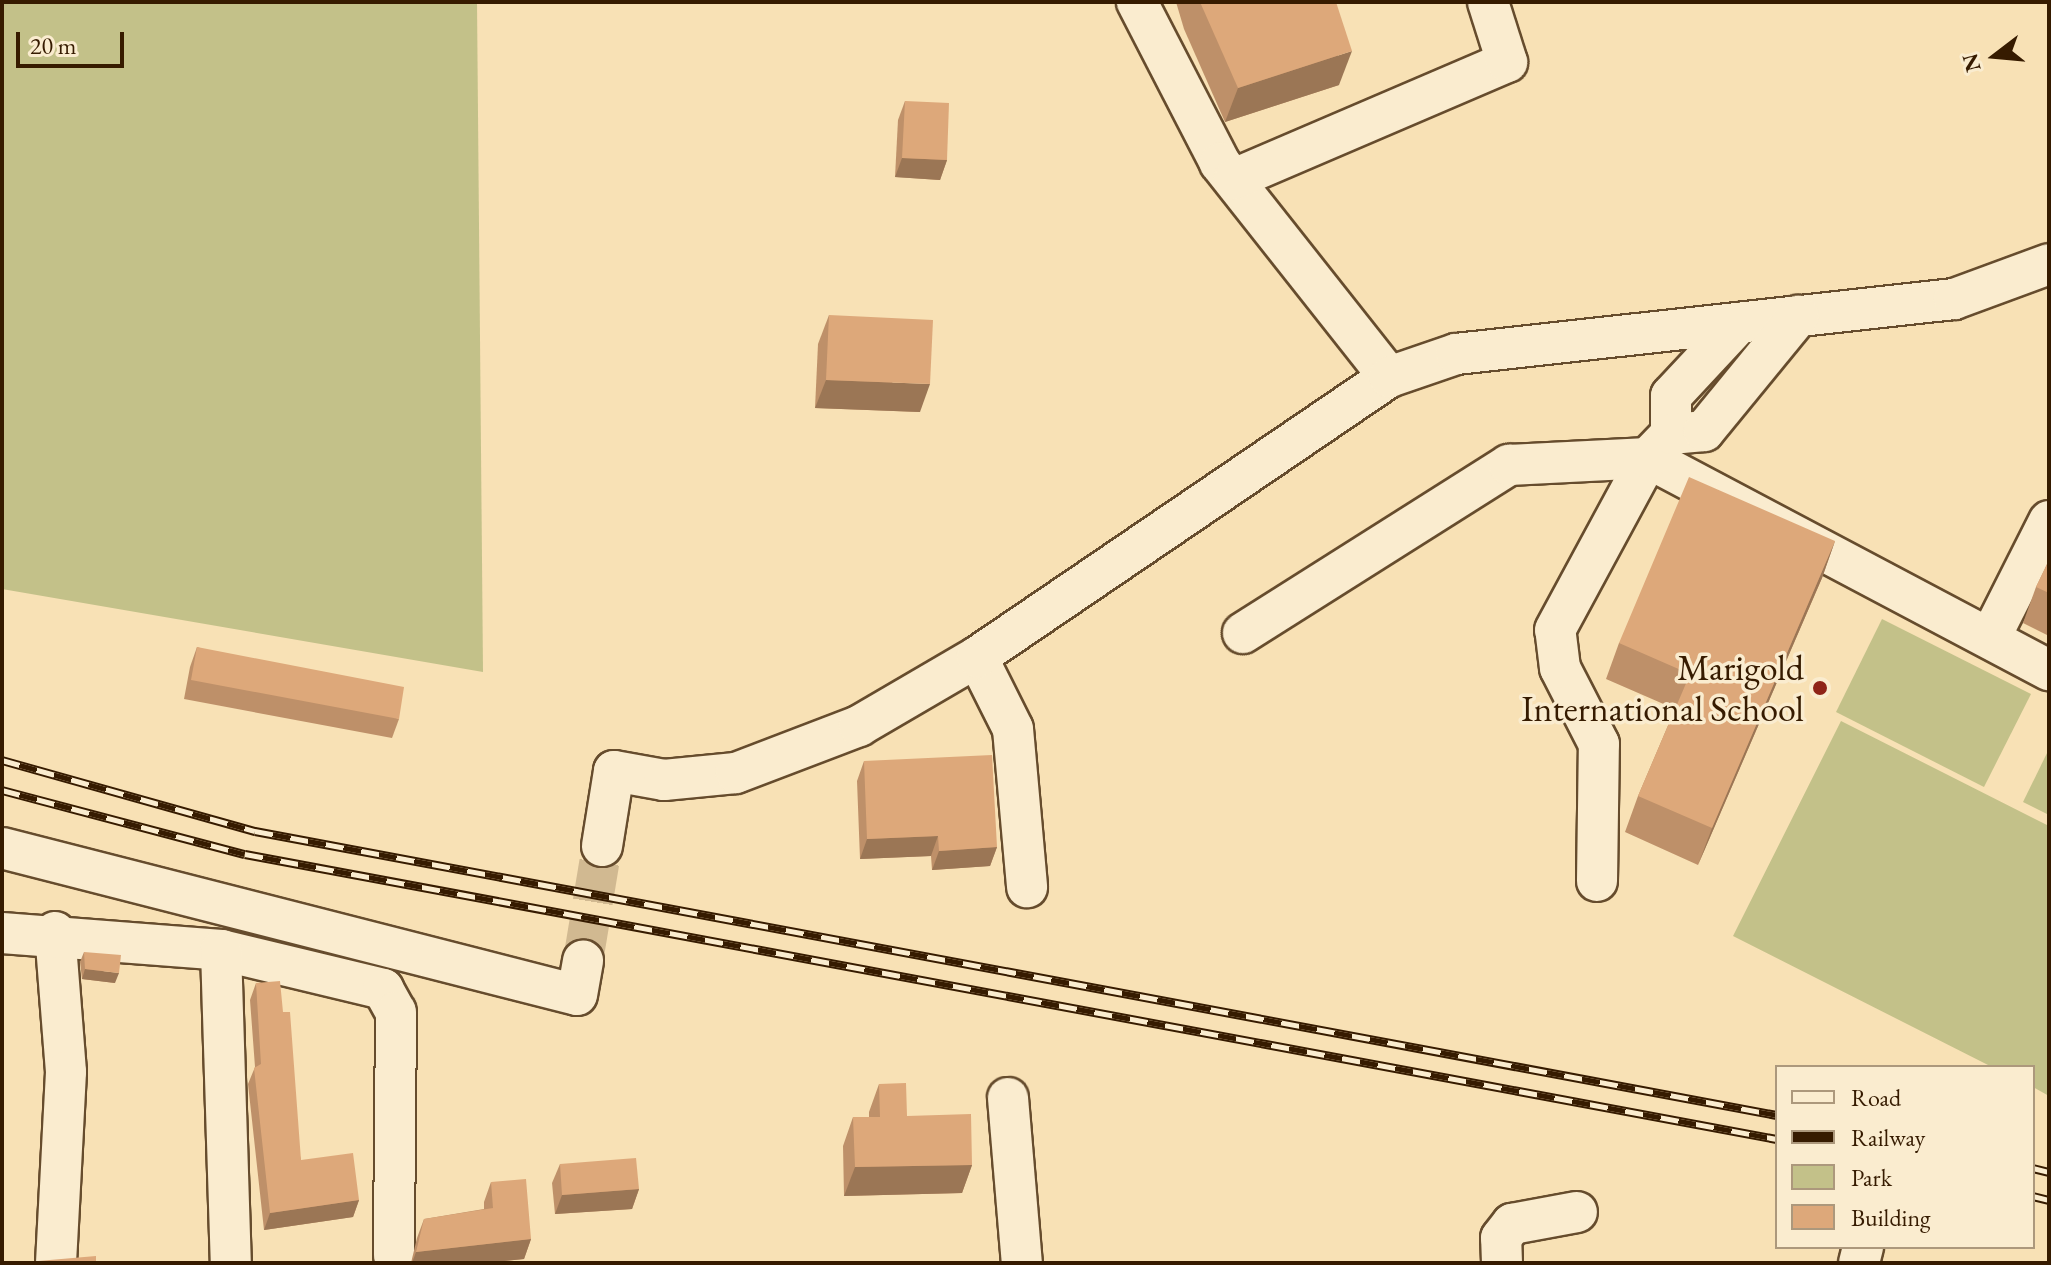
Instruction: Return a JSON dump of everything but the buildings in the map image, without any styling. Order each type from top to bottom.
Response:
[{"type":"street","points":[[1137,2],[1234,179],[1389,377]]},
{"type":"street","points":[[1234,179],[1507,62],[1488,2]]},
{"type":"street","points":[[602,846],[614,771],[664,780],[736,773],[859,726],[977,657],[1389,377],[1456,354],[1954,299],[2049,264]]},
{"type":"street","points":[[1243,633],[1509,465],[1660,446],[1704,431],[1798,316]]},
{"type":"street","points":[[1597,881],[1599,744],[1560,668],[1555,630],[1660,446],[1671,396],[1739,323]]},
{"type":"street","points":[[1660,446],[2049,670]]},
{"type":"street","points":[[1990,638],[2049,521]]},
{"type":"street","points":[[977,657],[1013,729],[1027,887]]},
{"type":"street","points":[[2,848],[577,995],[583,961]]},
{"type":"street","points":[[2,933],[55,932],[221,950],[383,989],[396,1012],[394,1255]]},
{"type":"street","points":[[55,932],[66,1072],[56,1263]]},
{"type":"street","points":[[221,950],[231,1263]]},
{"type":"street","points":[[1008,1098],[1022,1263]]},
{"type":"street","points":[[1502,1263],[1501,1238],[1512,1224],[1577,1212]]},
{"type":"green space","points":[[2,2],[477,2],[483,672],[2,589]]},
{"type":"green space","points":[[1882,619],[2031,694],[1984,787],[1836,712]]},
{"type":"green space","points":[[1841,721],[2049,826],[2049,1096],[2035,1088],[2035,1065],[1988,1065],[1733,936]]},
{"type":"green space","points":[[2049,749],[2049,815],[2023,802]]},
{"type":"tunnel","points":[[583,961],[602,846]]},
{"type":"railway","points":[[2,760],[255,831],[1775,1115]]},
{"type":"railway","points":[[2,790],[245,854],[1775,1139]]},
{"type":"railway","points":[[2035,1168],[2049,1172]]},
{"type":"railway","points":[[2035,1196],[2049,1200]]},
{"type":"place","name":"Marigold International School","points":[[1820,688]]}]
